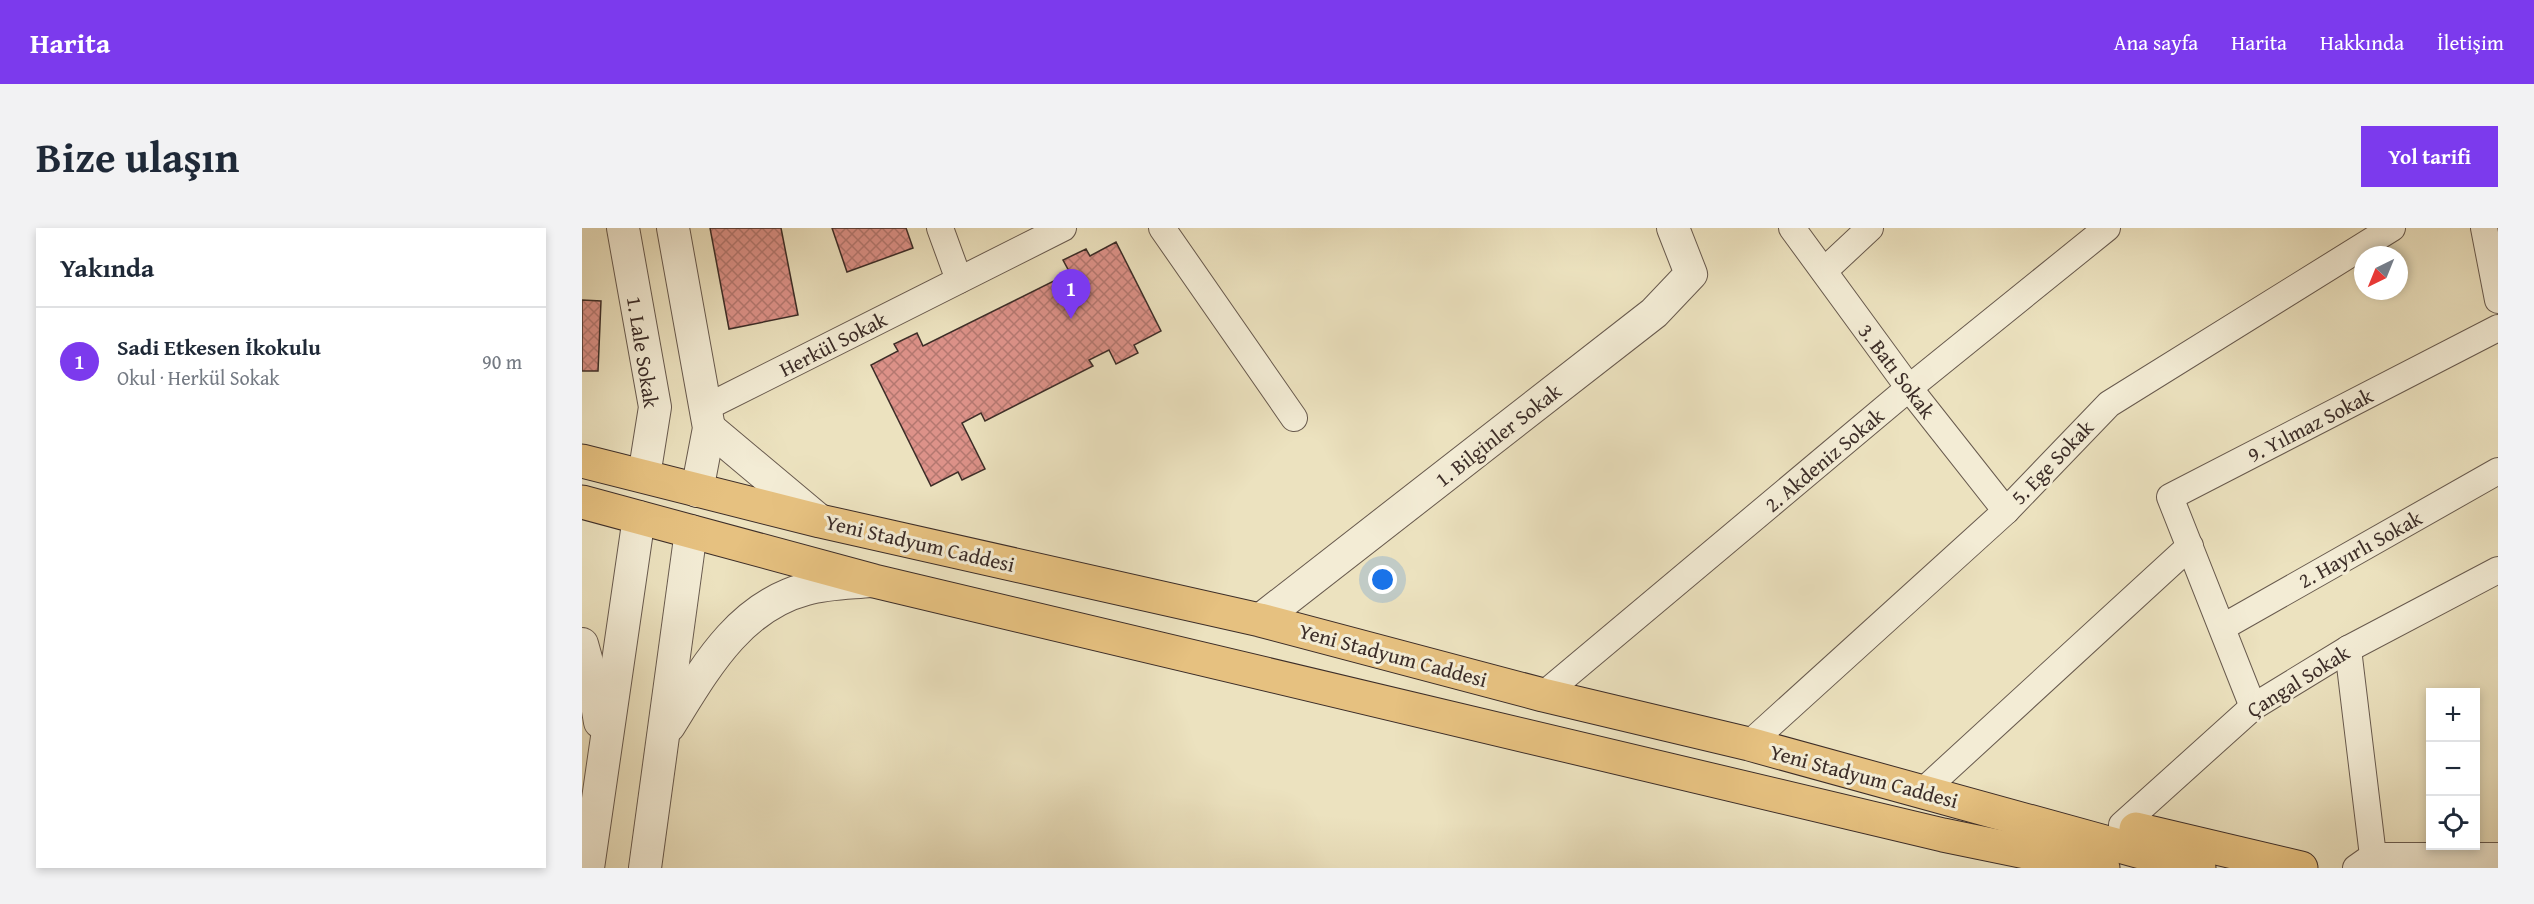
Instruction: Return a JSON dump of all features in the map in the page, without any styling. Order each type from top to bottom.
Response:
[{"type":"main road","name":"Yeni Stadyum Caddesi","points":[[582,460],[820,521],[1260,620],[1543,695],[1749,744],[2199,868]]},
{"type":"main road","points":[[639,517],[644,476]]},
{"type":"main road","points":[[692,531],[697,491]]},
{"type":"main road","name":"Yeni Stadyum Caddesi","points":[[582,502],[874,580],[1943,835],[2103,868]]},
{"type":"main road","points":[[1923,791],[2122,825],[2301,868]]},
{"type":"main road","points":[[1943,835],[2049,868]]},
{"type":"street","name":"1. Lale Sokak","points":[[623,228],[655,407],[644,476]]},
{"type":"street","points":[[673,228],[708,418],[697,491]]},
{"type":"street","points":[[940,228],[959,280]]},
{"type":"street","name":"Herkül Sokak","points":[[708,418],[959,280],[1063,228]]},
{"type":"street","points":[[1162,228],[1294,418]]},
{"type":"street","name":"1. Bilginler Sokak","points":[[1260,620],[1654,313],[1691,274],[1673,228]]},
{"type":"street","name":"3. Batı Sokak","points":[[1792,228],[1909,388],[2006,510]]},
{"type":"street","points":[[1824,271],[1870,228]]},
{"type":"street","name":"2. Akdeniz Sokak","points":[[1543,695],[1909,388],[2107,228]]},
{"type":"street","name":"5. Ege Sokak","points":[[1749,744],[2006,510],[2109,404],[2392,228]]},
{"type":"street","points":[[2484,228],[2498,300]]},
{"type":"street","name":"9. Yılmaz Sokak","points":[[2253,707],[2170,497],[2498,328]]},
{"type":"street","points":[[708,418],[820,521]]},
{"type":"street","name":"2. Hayırlı Sokak","points":[[2223,627],[2498,471]]},
{"type":"street","points":[[588,868],[639,517]]},
{"type":"street","points":[[645,868],[692,531]]},
{"type":"street","points":[[1923,791],[2190,546]]},
{"type":"street","name":"Çangal Sokak","points":[[2122,825],[2253,707],[2348,649],[2498,570]]},
{"type":"street","points":[[663,734],[712,657],[740,625],[766,605],[807,588],[874,580]]},
{"type":"street","points":[[582,644],[594,687],[605,749]]},
{"type":"street","points":[[2348,649],[2364,862],[2498,856]]},
{"type":"building","points":[[710,228],[781,228],[798,315],[729,329]]},
{"type":"building","points":[[832,228],[906,228],[913,248],[847,272]]},
{"type":"building","points":[[1116,242],[1161,331],[1134,345],[1138,353],[1116,364],[1109,350],[1089,360],[1093,366],[985,421],[981,413],[962,423],[985,469],[962,480],[958,472],[931,486],[871,365],[898,351],[894,344],[917,333],[923,346],[1070,273],[1063,260],[1086,249],[1090,256]]},
{"type":"building","points":[[582,300],[601,301],[598,371],[582,371]]},
{"type":"place","name":"Sadi Etkesen İkokulu","points":[[1071,319]]}]
